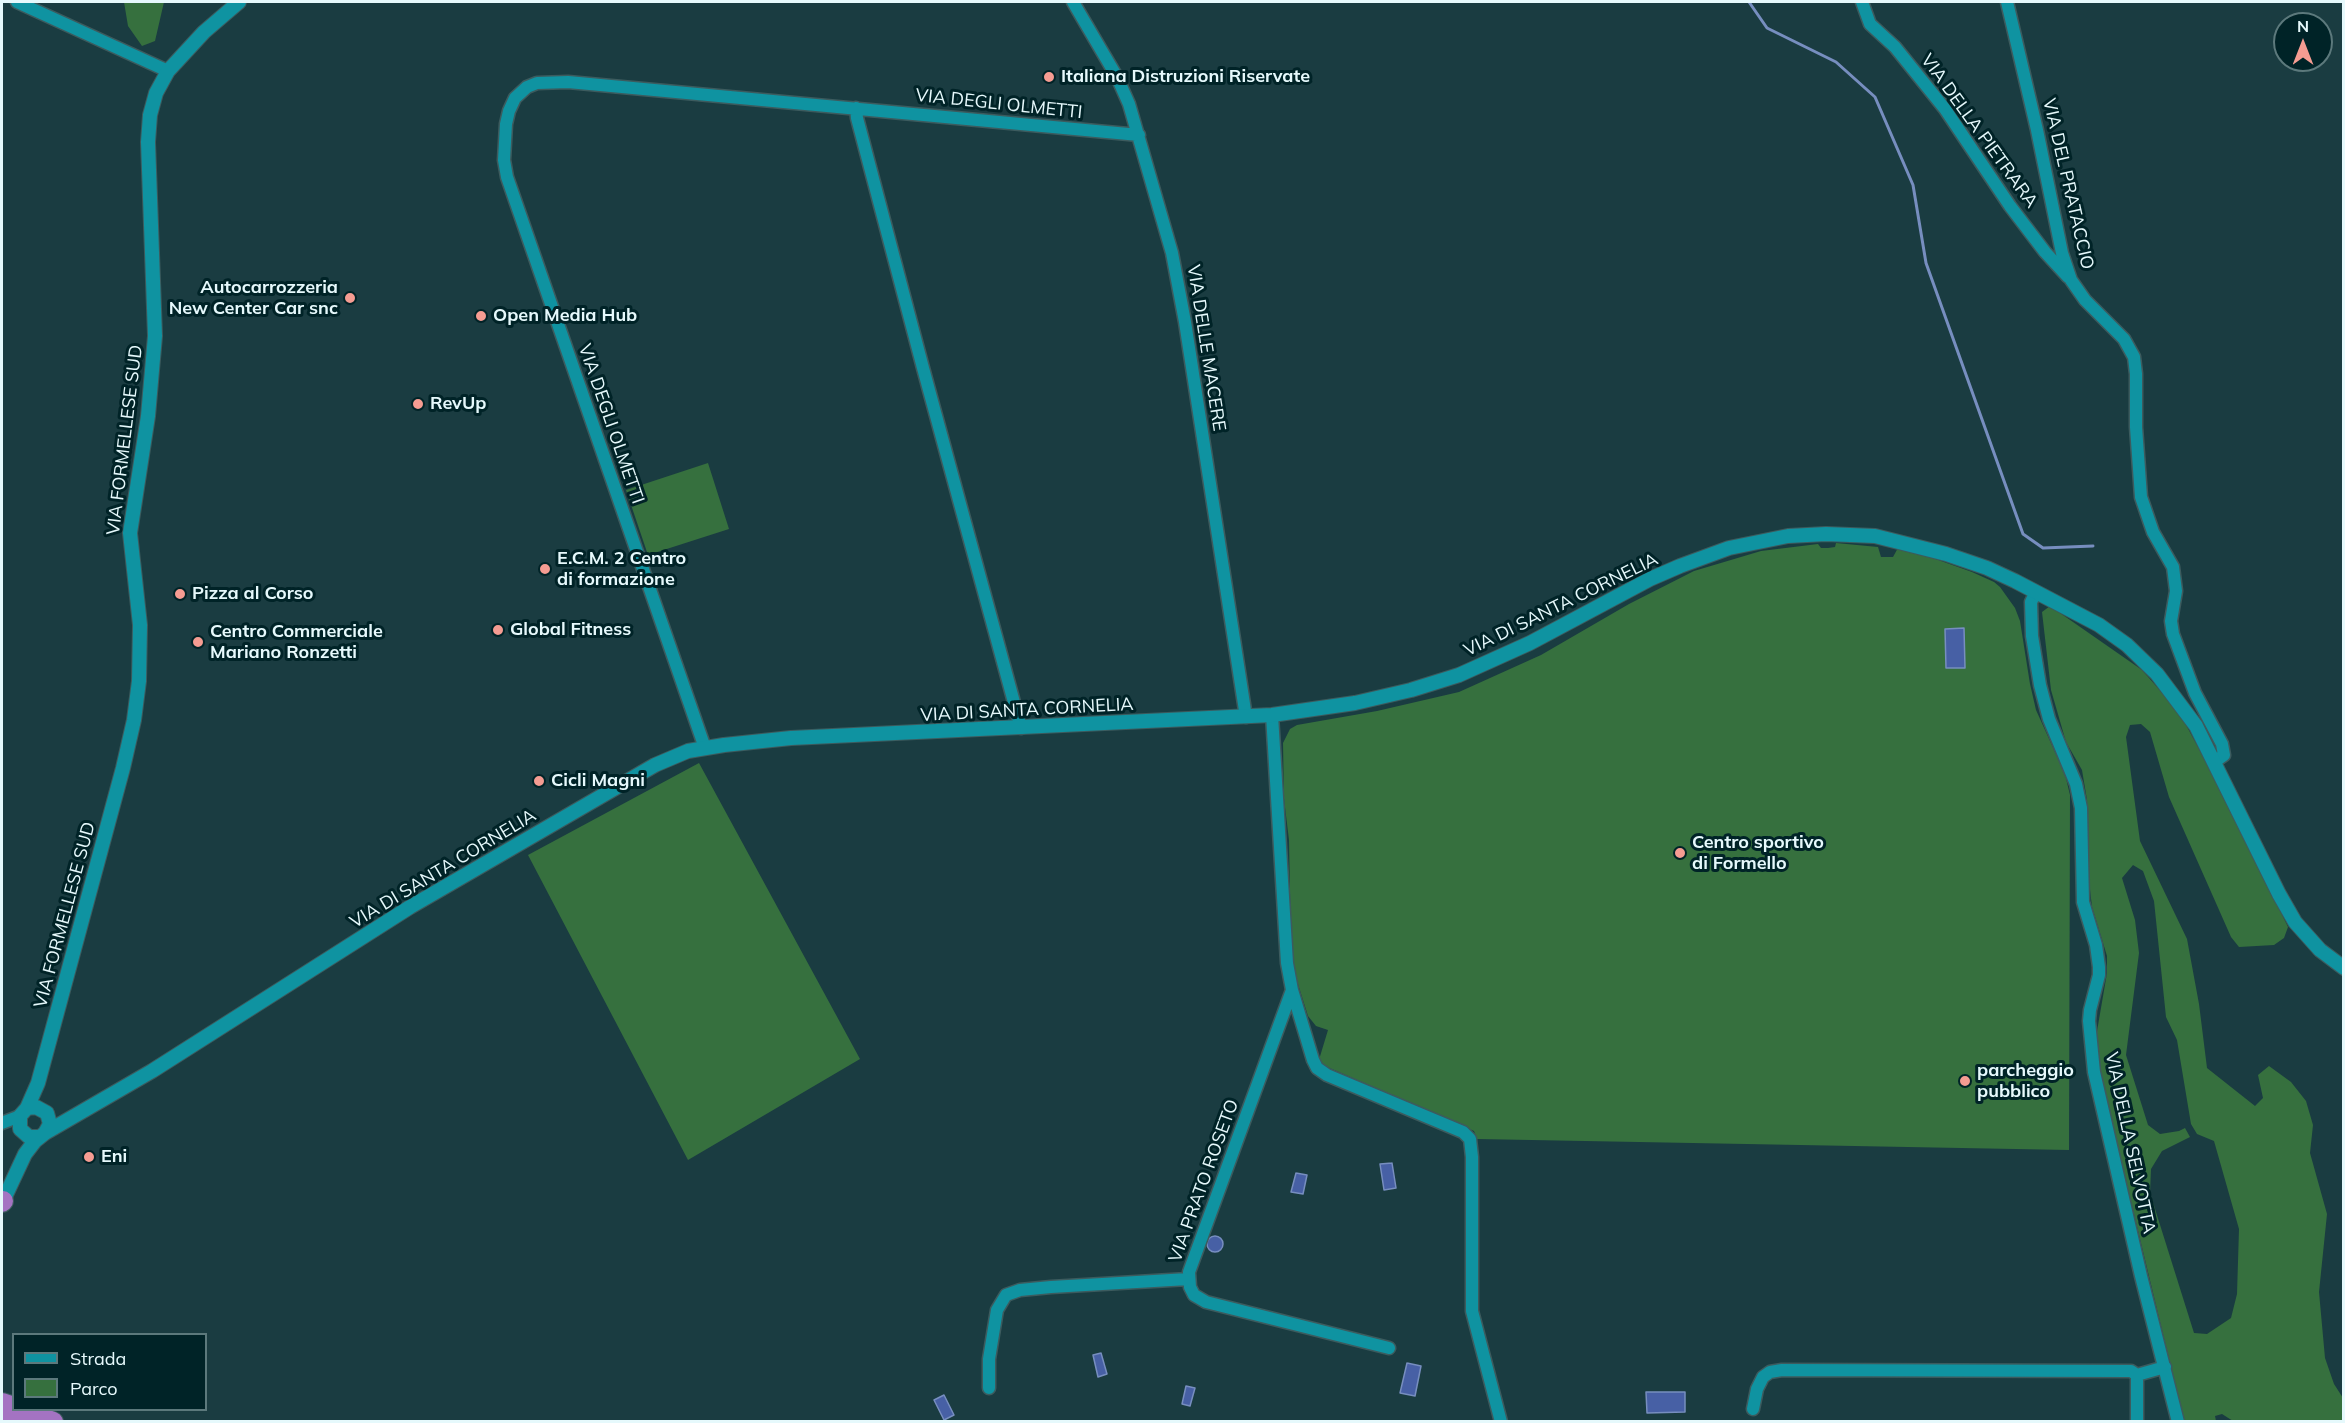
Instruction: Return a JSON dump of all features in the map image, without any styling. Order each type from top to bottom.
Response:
[{"type":"highway","points":[[23,1411],[53,1422]]},
{"type":"highway","points":[[2,1419],[8,1422]]},
{"type":"street","points":[[16,2],[168,71]]},
{"type":"street","name":"VIA FORMELLESE SUD","points":[[29,1118],[123,768],[137,698],[141,664],[140,638],[130,549],[131,525],[148,416],[156,323],[148,128],[153,101],[168,71],[217,19],[239,2]]},
{"type":"street","name":"VIA DELLE MACERE","points":[[1073,2],[1121,86],[1139,135],[1172,253],[1181,298],[1246,717]]},
{"type":"street","name":"VIA DELLA PIETRARA","points":[[1862,2],[1870,24],[1895,47],[1945,110],[2010,206],[2045,252],[2071,280]]},
{"type":"street","name":"VIA DEL PRATACCIO","points":[[2007,2],[2037,130],[2062,253],[2071,280],[2085,300],[2124,339],[2134,357],[2141,497],[2153,532],[2173,567],[2176,591],[2171,621],[2173,634],[2195,693],[2222,744],[2224,755],[2214,762]]},
{"type":"street","name":"VIA DEGLI OLMETTI","points":[[705,748],[508,182],[504,160],[510,106],[519,94],[534,84],[550,81],[1139,135]]},
{"type":"street","points":[[856,108],[926,379],[1021,728]]},
{"type":"street","name":"VIA DI SANTA CORNELIA","points":[[43,1135],[152,1071],[410,907],[655,765],[688,751],[791,738],[1246,717],[1365,701],[1459,675],[1520,648],[1680,566],[1729,548],[1768,539],[1826,534],[1862,534],[1887,538],[1977,564],[2036,592],[2099,625],[2144,658],[2187,712],[2214,762]]},
{"type":"street","name":"VIA DELLA SELVOTTA","points":[[2036,592],[2031,602],[2032,636],[2040,685],[2049,719],[2076,784],[2081,808],[2083,903],[2098,954],[2099,967],[2089,1021],[2094,1072],[2141,1276],[2178,1422]]},
{"type":"street","name":"VIA PRATO ROSETO","points":[[1272,715],[1286,944],[1292,990],[1310,1050],[1315,1064],[1327,1075],[1463,1132],[1470,1139],[1472,1311],[1501,1422]]},
{"type":"street","points":[[2214,762],[2286,908],[2305,935],[2343,968]]},
{"type":"street","name":"VIA PRATO ROSETO","points":[[1292,990],[1192,1262],[1188,1279],[1194,1295],[1206,1302],[1389,1348]]},
{"type":"street","name":"VIA DI SANTA CORNELIA","points":[[29,1118],[76,1114]]},
{"type":"street","points":[[29,1118],[29,1137],[43,1135]]},
{"type":"street","points":[[2,1202],[7,1180],[29,1118]]},
{"type":"street","points":[[2,1125],[29,1118],[50,1124],[43,1135],[24,1154],[2,1202]]},
{"type":"street","points":[[989,1388],[989,1365],[997,1310],[1001,1301],[1010,1293],[1051,1287],[1188,1279]]},
{"type":"street","points":[[1753,1408],[1757,1389],[1763,1377],[1770,1372],[1782,1370],[2131,1371],[2137,1375],[2165,1368]]},
{"type":"street","points":[[2137,1375],[2138,1422]]},
{"type":"green space","points":[[124,2],[164,2],[155,41],[142,46],[128,26]]},
{"type":"green space","points":[[708,463],[729,529],[648,555],[626,490]]},
{"type":"green space","name":"Centro sportivo di Formello","points":[[1836,543],[1878,547],[1881,557],[1893,557],[1899,546],[1972,572],[2000,587],[2015,608],[2020,621],[2036,710],[2065,774],[2070,795],[2069,1150],[1477,1139],[1474,1131],[1318,1063],[1328,1030],[1316,1026],[1308,1016],[1296,978],[1291,946],[1289,840],[1284,799],[1283,743],[1290,729],[1297,725],[1377,711],[1459,692],[1541,655],[1629,604],[1694,571],[1761,551],[1818,544],[1821,548],[1828,548],[1835,547]]},
{"type":"green space","points":[[2050,606],[2142,670],[2179,712],[2224,795],[2288,927],[2284,938],[2274,945],[2239,947],[2231,937],[2169,797],[2150,732],[2141,724],[2130,725],[2126,737],[2140,841],[2187,939],[2199,1004],[2207,1068],[2255,1106],[2263,1098],[2258,1075],[2269,1066],[2291,1082],[2306,1101],[2313,1125],[2310,1153],[2327,1214],[2319,1292],[2325,1358],[2334,1384],[2343,1398],[2343,1421],[2233,1421],[2222,1414],[2215,1416],[2216,1421],[2184,1421],[2095,1053],[2107,973],[2107,956],[2092,907],[2088,872],[2087,800],[2082,770],[2066,742],[2051,690],[2042,612]],"holes":[[[2133,865],[2143,871],[2154,901],[2166,1017],[2177,1040],[2191,1124],[2197,1134],[2214,1141],[2239,1229],[2237,1294],[2231,1318],[2207,1334],[2194,1333],[2150,1193],[2151,1169],[2162,1151],[2190,1137],[2185,1128],[2160,1134],[2148,1125],[2126,1055],[2139,953],[2135,920],[2122,878]]]},
{"type":"green space","points":[[699,763],[860,1059],[688,1160],[528,855]]},
{"type":"water","points":[[1964,628],[1965,668],[1946,668],[1945,629]]},
{"type":"water","points":[[1392,1163],[1396,1188],[1384,1190],[1380,1164]]},
{"type":"water","points":[[1296,1173],[1307,1175],[1303,1194],[1291,1192]]},
{"type":"water","points":[[1215,1236],[1223,1244],[1215,1252],[1207,1244]]},
{"type":"water","points":[[1101,1353],[1107,1374],[1098,1377],[1093,1355]]},
{"type":"water","points":[[1407,1363],[1421,1366],[1415,1396],[1400,1393]]},
{"type":"water","points":[[1186,1386],[1195,1388],[1190,1406],[1182,1404]]},
{"type":"water","points":[[1646,1392],[1685,1392],[1685,1412],[1647,1413]]},
{"type":"water","points":[[944,1395],[954,1415],[944,1420],[934,1400]]},
{"type":"waterway","points":[[1749,2],[1767,28],[1836,62],[1875,97],[1913,185],[1926,263],[2023,534],[2043,548],[2093,546]]},
{"type":"place","name":"Italiana Distruzioni Riservate","points":[[1049,77]]},
{"type":"place","name":"Autocarrozzeria New Center Car snc","points":[[350,298]]},
{"type":"place","name":"Open Media Hub","points":[[481,316]]},
{"type":"place","name":"RevUp","points":[[418,404]]},
{"type":"place","name":"E.C.M. 2 Centro di formazione","points":[[545,569]]},
{"type":"place","name":"Pizza al Corso","points":[[180,594]]},
{"type":"place","name":"Global Fitness","points":[[498,630]]},
{"type":"place","name":"Centro Commerciale Mariano Ronzetti","points":[[198,642]]},
{"type":"place","name":"Cicli Magni","points":[[539,781]]},
{"type":"place","name":"Centro sportivo di Formello","points":[[1680,853]]},
{"type":"place","name":"parcheggio pubblico","points":[[1965,1081]]},
{"type":"place","name":"Eni","points":[[89,1157]]}]
